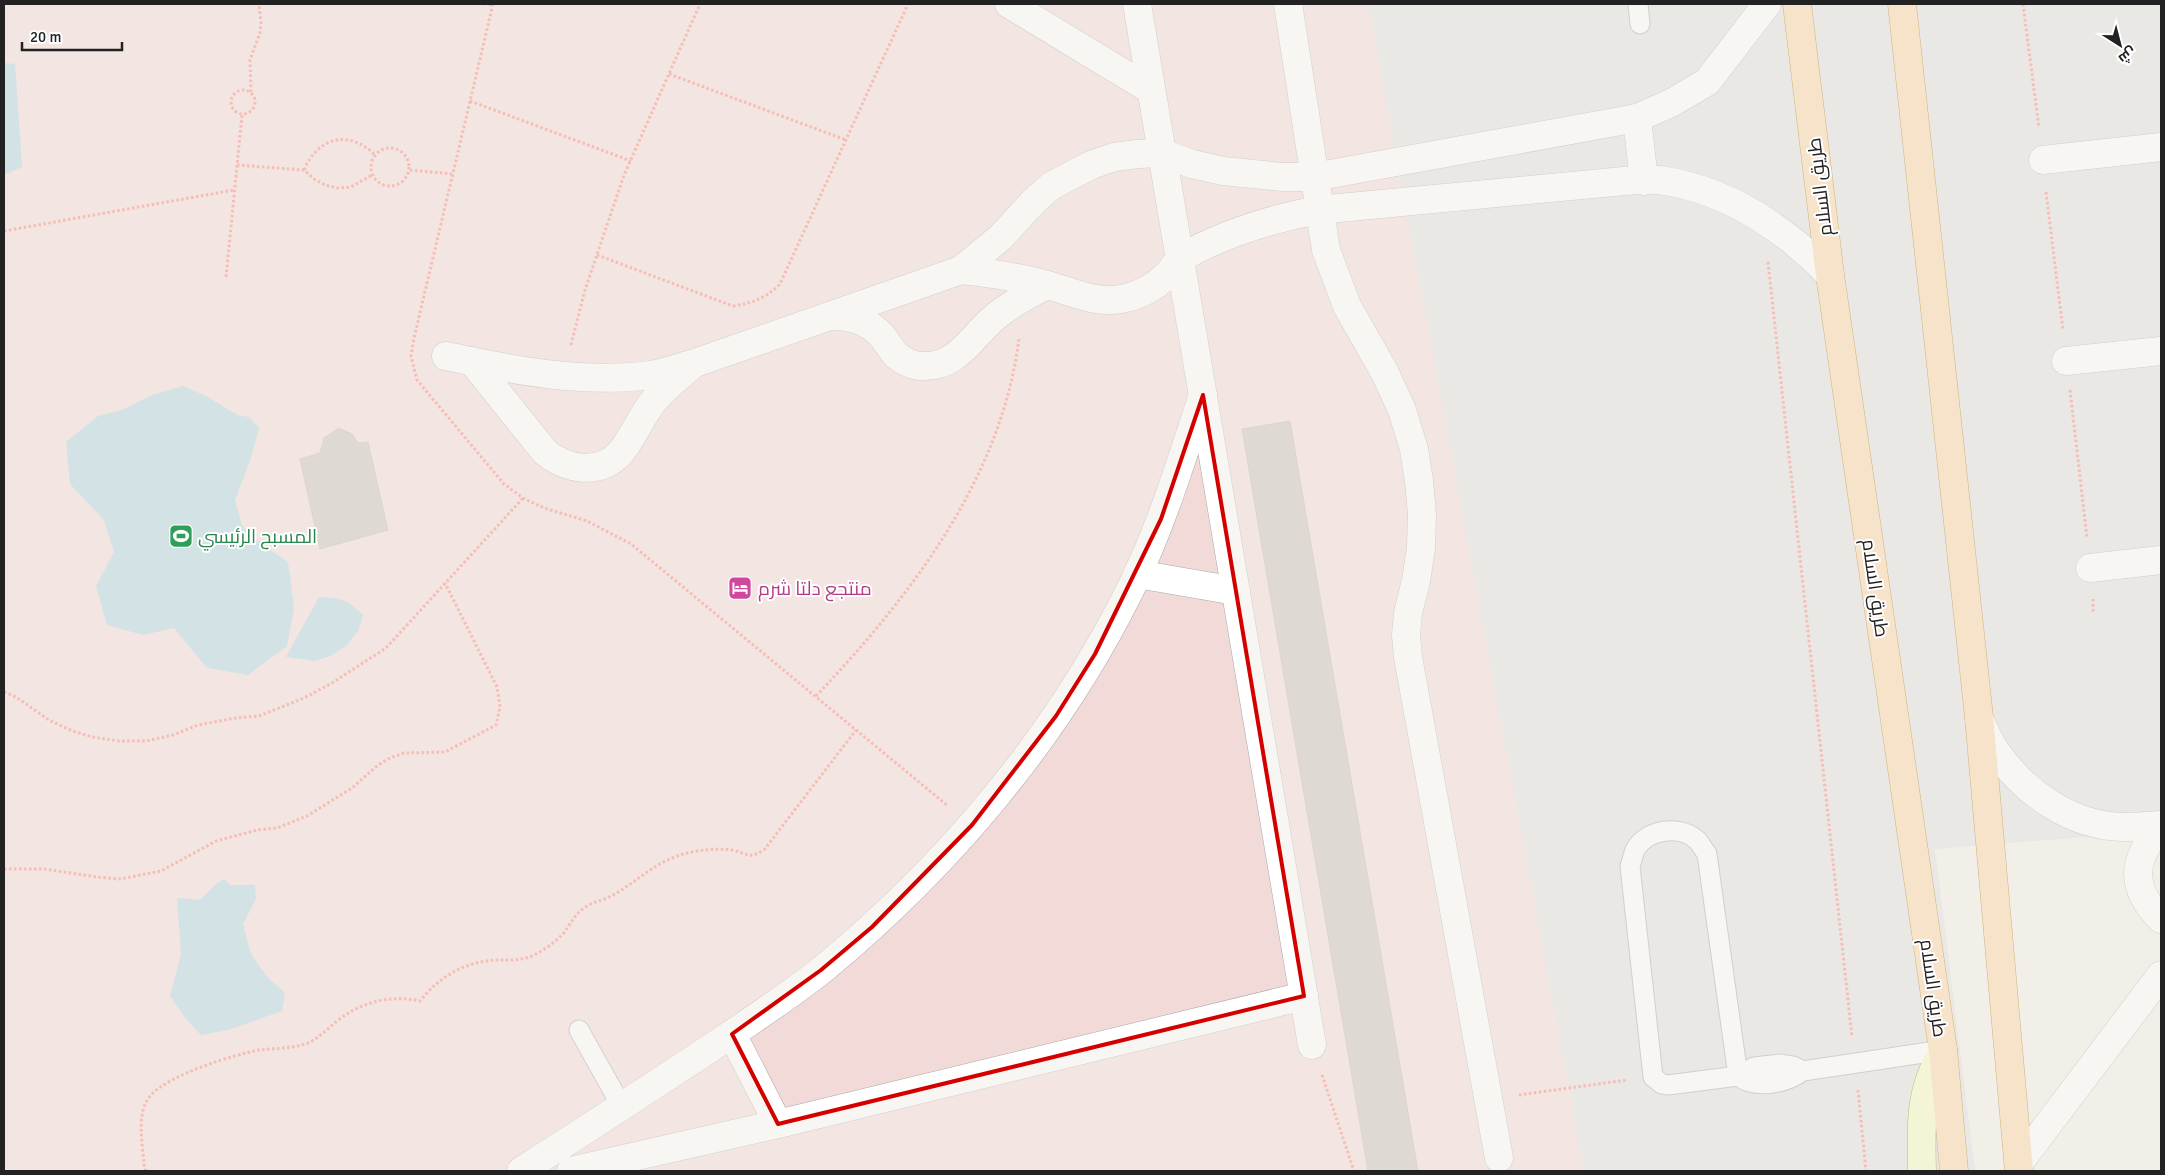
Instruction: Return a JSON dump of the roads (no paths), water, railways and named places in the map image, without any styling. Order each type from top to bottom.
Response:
[{"type":"main road","name":"طريق السلام","points":[[1797,4],[1830,275],[1944,1050],[1954,1171]]},
{"type":"main road","points":[[1902,4],[1979,718],[2019,1167]]},
{"type":"main road","points":[[1922,1171],[1921,1126],[1926,1086],[1944,1050]]},
{"type":"street","points":[[1009,4],[1152,90]]},
{"type":"street","points":[[1137,4],[1312,1045]]},
{"type":"street","points":[[1288,4],[1318,210],[1326,250],[1347,306],[1385,374],[1402,410],[1414,449],[1422,515],[1418,572],[1408,613],[1406,635],[1408,657],[1499,1158]]},
{"type":"street","points":[[446,356],[497,367],[600,377],[651,375],[695,363],[961,270],[1001,237],[1045,191],[1070,174],[1091,164],[1114,158],[1162,153],[1192,164],[1223,171],[1284,177],[1314,177],[1637,118],[1672,103],[1707,82],[1767,4]]},
{"type":"street","points":[[1637,118],[1644,181]]},
{"type":"street","points":[[2042,160],[2161,147]]},
{"type":"street","points":[[961,270],[998,274],[1047,284],[1088,298],[1119,299],[1135,296],[1152,287],[1168,275],[1180,259],[1214,241],[1249,226],[1283,217],[1318,210],[1658,180],[1684,186],[1736,205],[1787,235],[1830,275]]},
{"type":"street","points":[[830,316],[845,316],[859,320],[872,327],[898,356],[919,366],[941,365],[958,355],[995,317],[1020,299],[1047,284]]},
{"type":"street","points":[[2066,361],[2161,351]]},
{"type":"street","points":[[472,361],[545,452],[556,461],[568,466],[582,468],[596,467],[608,462],[619,454],[653,402],[672,382],[695,363]]},
{"type":"street","points":[[522,1171],[732,1034],[821,970],[920,881],[966,832],[1013,776],[1056,716],[1095,654],[1137,574],[1161,520],[1202,395]]},
{"type":"street","points":[[2090,568],[2161,560]]},
{"type":"street","points":[[1137,574],[1236,591]]},
{"type":"street","points":[[1979,718],[1996,752],[2019,781],[2050,804],[2084,820],[2121,827],[2161,826]]},
{"type":"street","points":[[2161,826],[2146,842],[2138,863],[2139,886],[2148,906],[2161,919]]},
{"type":"street","points":[[2019,1167],[2161,975]]},
{"type":"street","points":[[571,1171],[778,1124],[1304,996]]},
{"type":"street","points":[[732,1034],[778,1124]]},
{"type":"lane","points":[[1638,4],[1640,24]]},
{"type":"lane","points":[[1738,1076],[1707,854],[1697,840],[1682,832],[1664,831],[1648,837],[1636,849],[1630,866],[1650,1072],[1653,1077],[1662,1084],[1668,1084],[1738,1076],[1748,1082],[1761,1084],[1789,1079],[1803,1072],[1944,1050]]},
{"type":"lane","points":[[579,1030],[622,1107]]},
{"type":"water","points":[[4,63],[15,64],[22,167],[4,175]]},
{"type":"water","name":"المسبح الرئيسي","points":[[183,386],[206,396],[237,415],[249,417],[259,428],[250,461],[235,500],[242,526],[264,546],[288,562],[294,608],[287,646],[248,675],[207,668],[174,628],[143,635],[107,625],[96,586],[114,552],[104,520],[70,484],[66,442],[98,416],[122,410],[152,395]]},
{"type":"water","points":[[319,597],[343,600],[357,609],[363,615],[358,631],[347,645],[332,655],[315,661],[286,657]]},
{"type":"water","points":[[224,879],[230,885],[255,885],[256,899],[243,924],[247,940],[251,954],[268,978],[285,993],[282,1011],[228,1030],[201,1035],[186,1019],[170,996],[181,954],[177,898],[200,900],[216,884]]},
{"type":"place","name":"المسبح الرئيسي","points":[[181,536]]},
{"type":"place","name":"منتجع دلتا شرم","points":[[740,588]]}]
